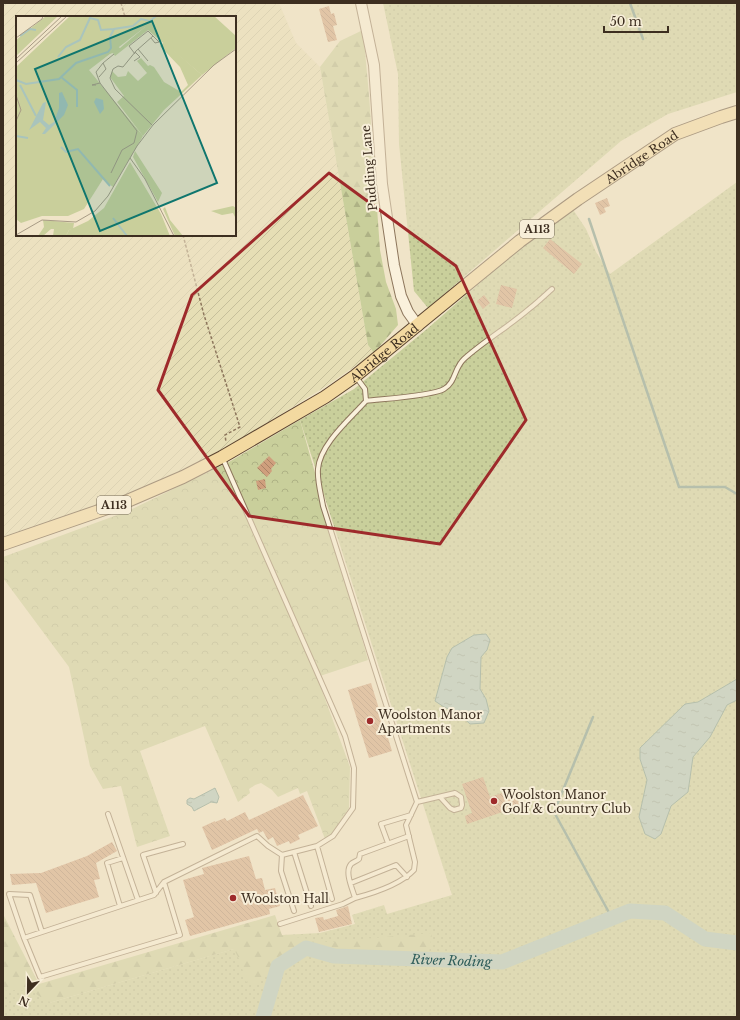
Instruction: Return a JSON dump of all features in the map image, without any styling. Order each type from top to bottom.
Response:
[{"type":"main road","name":"Abridge Road","points":[[3,544],[125,502],[183,476],[225,455],[325,397],[355,376],[418,326],[520,241],[623,168],[675,134],[737,112]]},
{"type":"street","name":"Pudding Lane","points":[[361,3],[374,65],[382,184],[394,265],[408,312],[418,326]]},
{"type":"lane","points":[[280,924],[343,904],[355,898],[371,894],[407,877],[414,870],[415,862],[406,825],[417,802],[323,506],[318,470],[320,458],[327,444],[366,401],[438,392],[444,389],[452,383],[460,363],[464,359],[477,350],[486,340],[529,310],[552,289]]},
{"type":"lane","points":[[355,376],[365,389],[366,401]]},
{"type":"lane","points":[[24,938],[154,895],[164,882],[257,836],[268,846],[282,855],[317,846],[333,836],[353,808],[354,768],[345,736],[225,455]]},
{"type":"lane","points":[[417,802],[456,793],[461,797],[462,805],[459,809],[454,810],[450,808],[440,797]]},
{"type":"lane","points":[[108,814],[138,900]]},
{"type":"lane","points":[[388,843],[381,824],[411,815]]},
{"type":"lane","points":[[355,898],[349,869],[351,864],[359,859],[360,854],[409,836]]},
{"type":"lane","points":[[156,893],[143,856],[183,844]]},
{"type":"lane","points":[[317,846],[332,899]]},
{"type":"lane","points":[[294,852],[311,906]]},
{"type":"lane","points":[[282,855],[281,871],[294,911]]},
{"type":"lane","points":[[120,906],[107,863],[123,858]]},
{"type":"lane","points":[[351,883],[396,865],[407,877]]},
{"type":"lane","points":[[42,932],[30,895],[9,894],[24,938],[40,977],[180,935],[164,882]]},
{"type":"path","points":[[121,3],[125,16]]},
{"type":"path","points":[[183,236],[204,315],[240,427],[225,435],[225,455]]},
{"type":"highlighted area","points":[[329,173],[456,266],[526,420],[440,544],[249,516],[158,390],[192,295]]},
{"type":"shaded area","points":[[3,3],[279,3],[296,43],[320,67],[368,345],[374,353],[328,385],[206,461],[109,504],[3,538]]},
{"type":"green space","points":[[383,3],[737,3],[737,92],[668,114],[621,141],[428,308],[414,291],[399,144],[398,74]]},
{"type":"green space","points":[[363,30],[380,250],[386,282],[396,309],[398,325],[374,353],[368,345],[320,67],[340,41]]},
{"type":"green space","name":"Woolston Manor Golf & Country Club","points":[[737,182],[737,1017],[3,1017],[3,918],[49,1003],[282,935],[320,933],[355,924],[352,915],[384,905],[387,914],[452,895],[300,420],[354,389],[427,329],[522,246],[572,208],[586,229],[596,252],[610,274]]},
{"type":"green space","points":[[300,420],[368,660],[317,677],[350,767],[349,808],[332,834],[325,839],[307,791],[300,794],[298,788],[278,797],[272,790],[261,783],[249,789],[250,793],[238,802],[205,726],[140,751],[170,836],[137,847],[121,786],[103,789],[90,766],[69,667],[3,578],[3,557],[128,511],[229,462]]},
{"type":"green space","points":[[3,914],[39,984],[275,915],[282,935],[328,942],[432,933],[429,953],[332,952],[298,947],[272,964],[258,985],[246,982],[240,961],[234,949],[49,1003],[32,991],[3,991]]},
{"type":"water","points":[[486,634],[490,640],[487,650],[481,657],[480,689],[486,699],[489,711],[484,723],[470,724],[458,713],[435,701],[447,657],[452,648],[474,635]]},
{"type":"water","points":[[737,679],[737,700],[727,705],[710,737],[693,757],[688,792],[671,806],[661,834],[655,839],[645,834],[639,817],[647,780],[640,759],[640,748],[685,704],[698,702]]},
{"type":"water","points":[[215,788],[219,797],[217,803],[211,802],[194,811],[192,807],[187,804],[187,800],[190,798],[194,799]]},
{"type":"building","points":[[329,6],[331,14],[334,13],[337,25],[333,26],[337,40],[328,42],[319,9]]},
{"type":"building","points":[[607,198],[610,206],[604,208],[606,212],[600,215],[595,203]]},
{"type":"building","points":[[550,239],[582,264],[574,274],[543,248]]},
{"type":"building","points":[[501,285],[517,289],[512,308],[496,304]]},
{"type":"building","points":[[484,295],[490,303],[483,309],[477,301]]},
{"type":"building","points":[[269,456],[276,463],[267,477],[257,468]]},
{"type":"building","points":[[265,479],[266,488],[258,490],[256,481]]},
{"type":"building","name":"Woolston Manor Apartments","points":[[371,683],[392,751],[369,758],[348,690]]},
{"type":"building","name":"Woolston Manor Golf & Country Club","points":[[483,777],[490,797],[514,789],[520,806],[467,824],[465,816],[472,813],[462,784]]},
{"type":"building","points":[[303,795],[318,826],[298,835],[300,839],[290,844],[289,841],[277,846],[273,837],[268,840],[263,831],[259,833],[257,829],[212,850],[202,827],[225,818],[227,821],[245,812],[249,820]]},
{"type":"building","points":[[112,842],[117,851],[96,863],[100,879],[94,880],[99,897],[46,913],[36,883],[12,885],[10,874],[41,873],[87,856]]},
{"type":"building","name":"Woolston Hall","points":[[249,856],[256,879],[262,878],[265,890],[275,888],[280,906],[269,909],[270,914],[190,936],[185,920],[194,917],[183,880],[204,874],[202,868]]},
{"type":"building","points":[[348,906],[352,924],[319,932],[315,918],[323,917],[324,920],[338,916],[336,910]]},
{"type":"waterway","points":[[630,3],[643,39]]},
{"type":"waterway","points":[[589,219],[679,487],[725,487],[737,494]]},
{"type":"waterway","points":[[593,717],[554,812],[612,918]]},
{"type":"waterway","name":"River Roding","points":[[263,1017],[278,966],[306,948],[334,956],[502,962],[630,911],[665,913],[705,939],[737,943]]},
{"type":"place","name":"Woolston Manor Apartments","points":[[370,721]]},
{"type":"place","name":"Woolston Manor Golf & Country Club","points":[[494,801]]},
{"type":"place","name":"Woolston Hall","points":[[233,898]]}]
